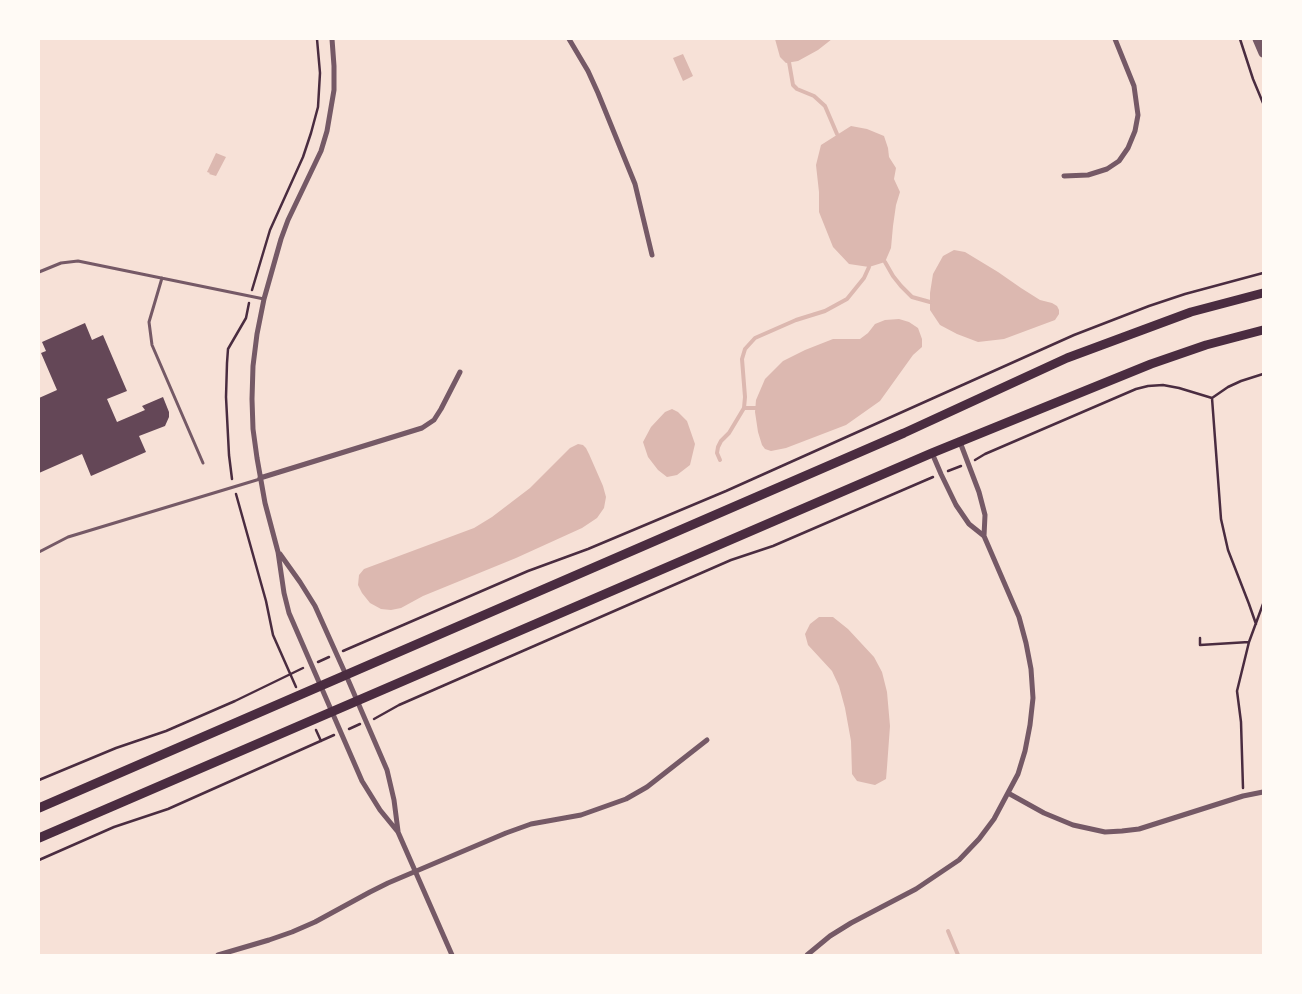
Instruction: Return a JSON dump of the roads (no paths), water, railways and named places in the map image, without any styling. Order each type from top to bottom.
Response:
[{"type":"main road","points":[[39,808],[904,433],[1068,358],[1192,312],[1263,293]]},
{"type":"main road","points":[[39,838],[932,453],[1151,364],[1263,330]]},
{"type":"street","points":[[332,39],[334,90],[327,131],[321,151],[288,220],[264,299],[253,366],[253,429],[260,478],[278,552],[289,613],[362,781],[380,810],[398,832],[452,955]]},
{"type":"street","points":[[569,39],[598,92],[636,184],[652,255]]},
{"type":"street","points":[[1064,176],[1088,174],[1107,169],[1119,161],[1128,148],[1135,131],[1138,115],[1134,86],[1115,39]]},
{"type":"street","points":[[1257,39],[1263,53]]},
{"type":"street","points":[[260,478],[422,428],[434,420],[460,372]]},
{"type":"street","points":[[807,955],[830,936],[916,889],[959,860],[979,839],[994,819],[1018,774],[1025,751],[1033,698],[1031,669],[1026,644],[1018,617],[984,536],[985,515],[979,492],[960,442]]},
{"type":"street","points":[[932,453],[956,505],[969,524],[984,536]]},
{"type":"street","points":[[278,552],[315,606],[387,770],[394,800],[398,832]]},
{"type":"street","points":[[218,955],[269,940],[300,928],[370,892],[506,833],[531,824],[581,815],[626,799],[647,788],[707,740]]},
{"type":"street","points":[[1008,793],[1044,813],[1073,825],[1105,832],[1139,829],[1243,796],[1263,792]]},
{"type":"lane","points":[[39,272],[61,262],[78,261],[264,299]]},
{"type":"lane","points":[[162,278],[149,322],[152,345],[203,463]]},
{"type":"lane","points":[[39,552],[68,537],[260,478]]},
{"type":"waterway","points":[[789,62],[793,85],[797,89],[814,96],[825,106],[837,134]]},
{"type":"waterway","points":[[885,262],[893,276],[912,297],[930,302]]},
{"type":"waterway","points":[[720,460],[717,453],[718,447],[744,408],[742,359],[745,349],[755,338],[796,320],[825,311],[847,299],[864,278],[869,267]]},
{"type":"waterway","points":[[744,408],[756,408]]},
{"type":"waterway","points":[[948,931],[958,955]]}]
